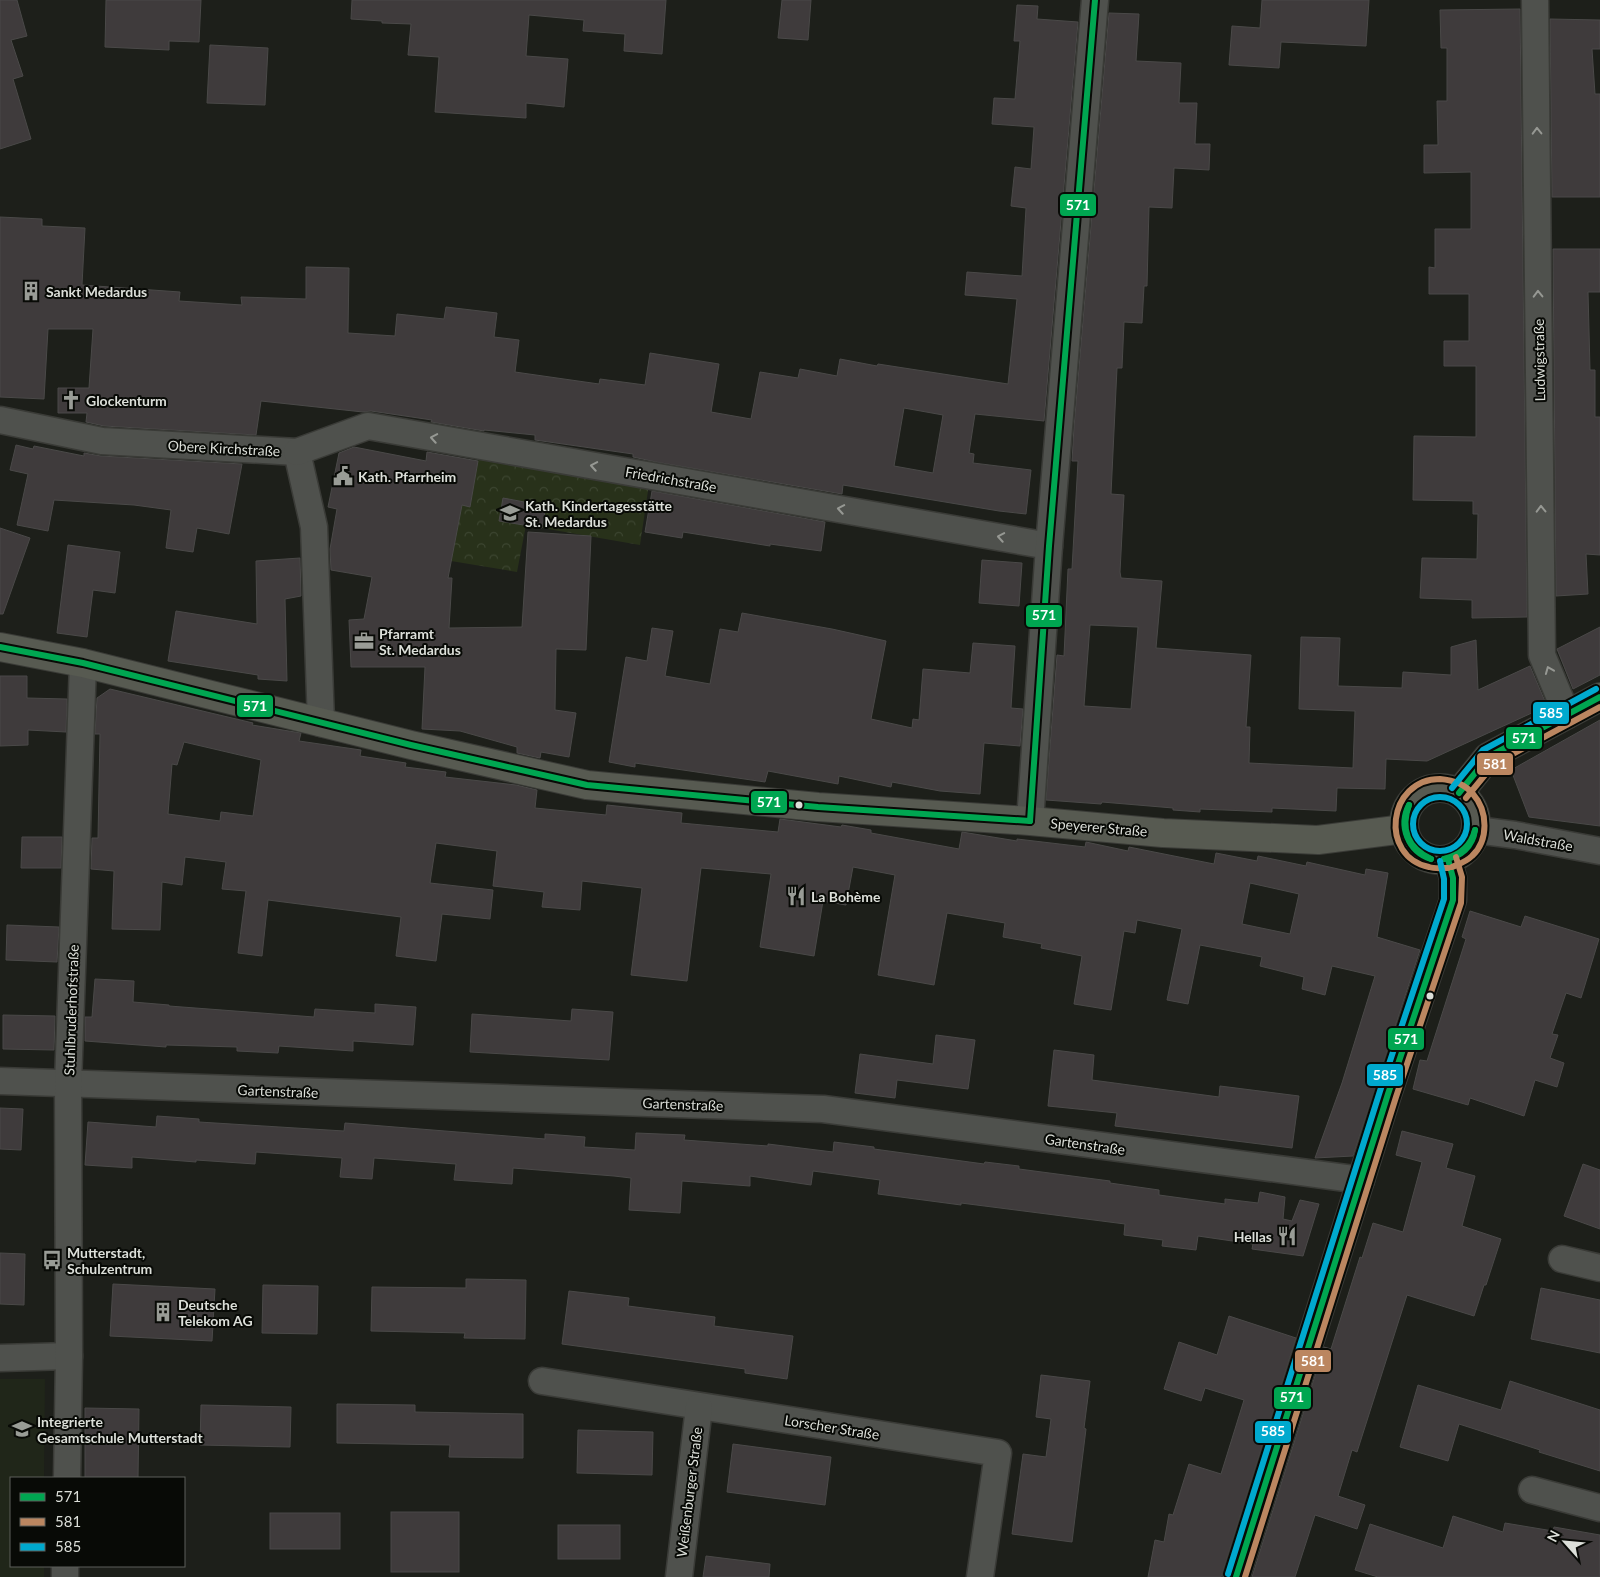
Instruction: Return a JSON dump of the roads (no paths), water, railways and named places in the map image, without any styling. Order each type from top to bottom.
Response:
[{"type":"main road","name":"Speyerer Straße","points":[[0,646],[83,663],[411,745],[587,785],[818,807],[1030,821],[1163,833],[1318,840],[1404,829]]},
{"type":"main road","points":[[1459,793],[1488,757],[1600,697]]},
{"type":"main road","points":[[1448,788],[1459,793],[1468,800],[1473,809],[1476,819],[1476,830],[1473,839],[1462,853],[1448,859],[1432,859],[1422,855],[1410,844],[1404,829],[1404,818],[1408,806],[1415,797],[1425,790],[1448,788]]},
{"type":"street","points":[[1030,821],[1049,546],[1094,0]]},
{"type":"street","name":"Ludwigstraße","points":[[1535,0],[1542,655],[1567,715]]},
{"type":"street","name":"Obere Kirchstraße","points":[[0,420],[102,441],[297,452],[314,527],[321,723]]},
{"type":"street","name":"Friedrichstraße","points":[[297,452],[368,426],[1049,546]]},
{"type":"street","name":"Stuhlbruderhofstraße","points":[[67,1477],[69,1356],[68,1084],[83,663]]},
{"type":"street","name":"Waldstraße","points":[[1476,830],[1515,834],[1600,851]]},
{"type":"street","points":[[1236,1577],[1388,1094],[1453,900],[1453,878],[1448,859]]},
{"type":"street","name":"Gartenstraße","points":[[0,1081],[823,1109],[1361,1180]]},
{"type":"street","points":[[1562,1259],[1600,1268]]},
{"type":"street","points":[[0,1358],[69,1356]]},
{"type":"street","name":"Lorscher Straße","points":[[542,1381],[998,1453],[980,1577]]},
{"type":"street","name":"Weißenburger Straße","points":[[679,1577],[699,1407]]},
{"type":"street","points":[[1532,1490],[1600,1508]]},
{"type":"place","name":"Sankt Medardus","points":[[31,291]]},
{"type":"place","name":"Glockenturm","points":[[71,400]]},
{"type":"place","name":"Kath. Pfarrheim","points":[[343,476]]},
{"type":"place","name":"Kath. Kindertagesstätte St. Medardus","points":[[510,513]]},
{"type":"place","name":"Pfarramt St. Medardus","points":[[364,641]]},
{"type":"place","name":"La Bohème","points":[[796,896]]},
{"type":"place","name":"Hellas","points":[[1287,1236]]},
{"type":"place","name":"Mutterstadt, Schulzentrum","points":[[52,1260]]},
{"type":"place","name":"Deutsche Telekom AG","points":[[163,1312]]},
{"type":"place","name":"Integrierte Gesamtschule Mutterstadt","points":[[22,1429]]}]
